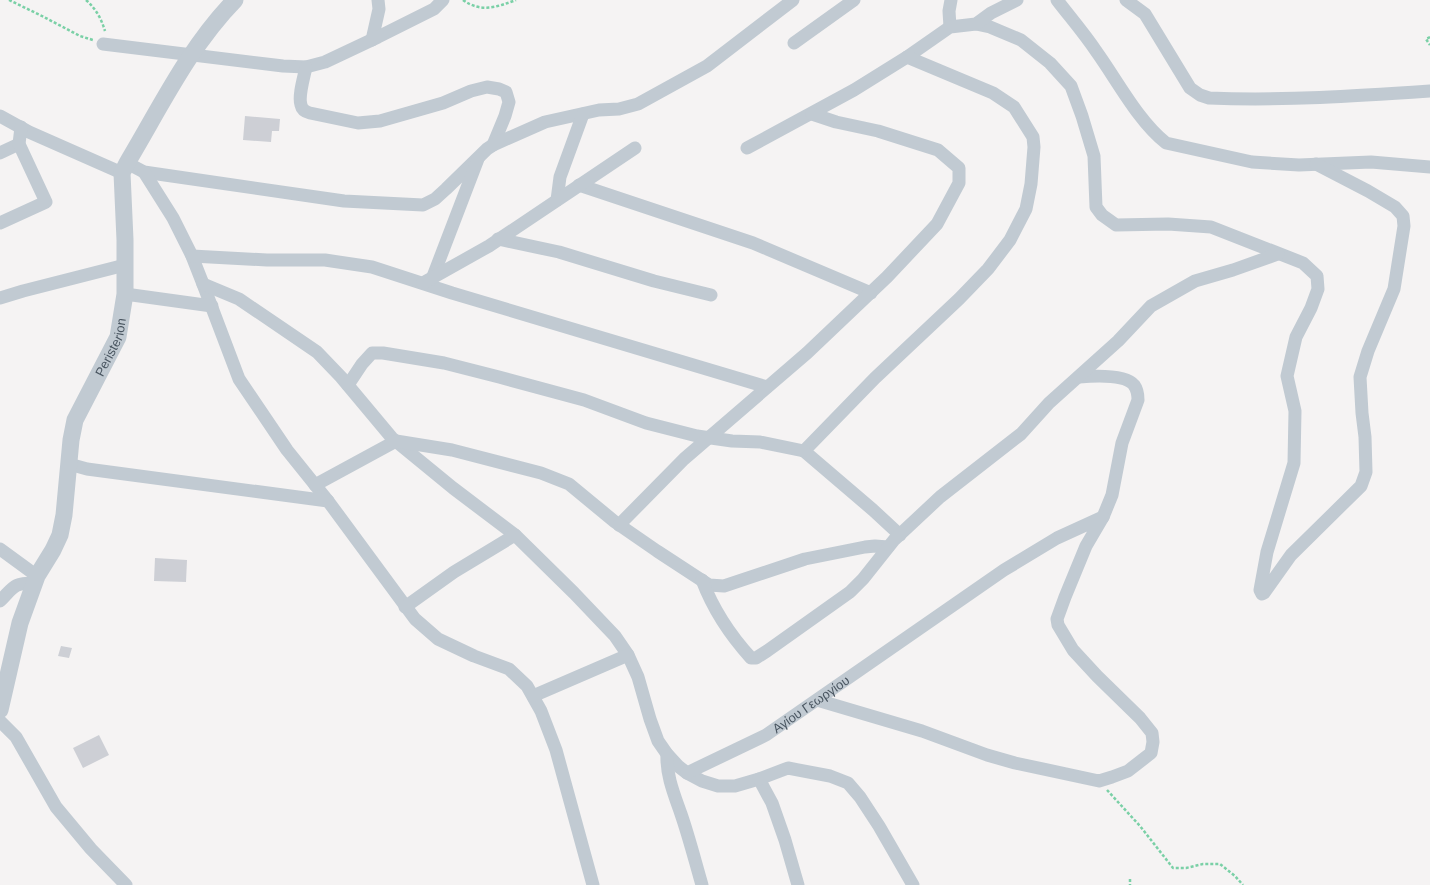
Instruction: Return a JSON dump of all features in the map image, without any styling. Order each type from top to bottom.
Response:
[{"type":"street","points":[[124,168],[191,54],[235,0]]},
{"type":"street","points":[[372,40],[379,9],[378,0]]},
{"type":"street","points":[[103,44],[282,66],[306,67],[324,62],[372,40],[434,9],[443,0]]},
{"type":"street","points":[[0,116],[21,127],[124,168],[344,201],[422,205],[435,199],[441,194],[479,157],[494,145],[545,122],[599,110],[619,109],[631,106],[655,96],[707,66],[793,0]]},
{"type":"street","points":[[794,43],[854,0]]},
{"type":"street","points":[[950,27],[949,11],[951,0]]},
{"type":"street","points":[[976,24],[991,13],[1017,0]]},
{"type":"street","points":[[1057,0],[1096,50],[1145,122],[1155,134],[1166,143],[1252,162],[1299,165],[1371,162],[1430,167]]},
{"type":"street","points":[[1126,0],[1145,14],[1190,88],[1200,95],[1228,98],[1272,99],[1430,91]]},
{"type":"street","points":[[747,148],[854,90],[907,57],[950,27],[976,24],[990,27],[1021,40],[1050,63],[1071,86],[1094,156],[1096,207],[1102,215],[1116,225],[1168,224],[1211,227],[1303,263],[1317,276],[1318,289],[1311,308],[1296,337],[1287,376],[1295,411],[1294,463],[1267,552],[1260,590],[1262,594],[1278,575],[1291,555],[1361,486],[1366,472],[1365,437],[1360,377],[1368,352],[1394,289],[1404,226],[1403,216],[1396,207],[1316,164]]},
{"type":"street","points":[[804,450],[875,378],[959,299],[988,269],[1010,240],[1026,209],[1032,177],[1034,148],[1033,137],[1014,107],[993,93],[907,57]]},
{"type":"street","points":[[306,67],[301,87],[301,105],[304,110],[310,114],[358,122],[380,121],[407,114],[443,103],[471,91],[487,87],[506,92],[508,102],[505,116],[494,145]]},
{"type":"street","points":[[556,200],[560,177],[583,114]]},
{"type":"street","points":[[619,525],[684,459],[807,353],[871,293],[937,224],[959,183],[959,168],[938,150],[878,131],[836,122],[812,114]]},
{"type":"street","points":[[0,223],[46,202],[19,144],[21,127]]},
{"type":"street","points":[[0,154],[19,144]]},
{"type":"street","points":[[428,281],[498,239],[635,148]]},
{"type":"street","points":[[428,281],[479,157]]},
{"type":"street","name":"Peristerion","points":[[0,710],[20,623],[35,579],[54,550],[60,535],[64,515],[71,440],[75,420],[118,337],[125,294],[124,168]]},
{"type":"street","points":[[144,172],[173,218],[192,256],[212,306],[238,379],[287,450],[328,501],[415,619],[438,639],[474,656],[509,669],[527,686],[541,711],[556,750],[593,885]]},
{"type":"street","points":[[579,186],[753,243],[871,293]]},
{"type":"street","points":[[498,239],[559,252],[711,295]]},
{"type":"street","points":[[702,580],[710,600],[730,632],[751,658],[756,658],[767,652],[850,592],[863,579],[900,535],[940,497],[1021,434],[1049,403],[1118,341],[1151,306],[1195,281],[1278,254]]},
{"type":"street","points":[[192,256],[267,260],[325,260],[372,267],[428,281],[767,388]]},
{"type":"street","points":[[0,298],[125,265]]},
{"type":"street","points":[[203,284],[239,299],[316,352],[396,441],[453,488],[515,535],[615,636],[628,655],[638,677],[658,741],[667,754],[687,773],[702,781],[718,786],[734,786],[759,779],[788,768],[830,776],[848,783],[860,796],[913,885]]},
{"type":"street","points":[[125,294],[212,306]]},
{"type":"street","points":[[348,386],[362,364],[372,353],[383,353],[444,363],[499,376],[584,400],[671,430],[709,438],[760,442],[804,450],[900,535]]},
{"type":"street","points":[[817,700],[922,731],[987,755],[1099,781],[1128,771],[1151,753],[1153,742],[1152,733],[1140,718],[1096,676],[1073,650],[1058,625],[1057,619],[1065,596],[1086,546],[1103,517],[1112,495],[1122,443],[1138,400],[1138,392],[1133,384],[1128,381],[1099,375],[1079,376]]},
{"type":"street","points":[[315,485],[396,441],[452,450],[540,473],[569,484],[619,525],[702,580],[709,584],[724,586],[805,559],[865,547],[875,546],[888,548]]},
{"type":"street","points":[[69,464],[87,470],[328,501]]},
{"type":"street","name":"Αγίου Γεωργίου","points":[[687,773],[766,735],[1010,566],[1057,538],[1103,517]]},
{"type":"street","points":[[406,606],[454,572],[515,535]]},
{"type":"street","points":[[0,549],[35,579]]},
{"type":"street","points":[[0,601],[15,586],[35,579]]},
{"type":"street","points":[[533,696],[628,655]]},
{"type":"street","points":[[0,721],[16,737],[56,807],[91,849],[126,885]]},
{"type":"street","points":[[667,754],[667,772],[670,784],[681,814],[702,885]]},
{"type":"street","points":[[759,779],[772,803],[785,840],[798,885]]},
{"type":"path","points":[[9,0],[80,36],[103,44],[105,32],[102,20],[95,9],[86,0]]},
{"type":"path","points":[[463,0],[482,9],[498,7],[516,0]]},
{"type":"path","points":[[1430,37],[1426,39],[1430,46]]},
{"type":"path","points":[[1099,781],[1140,826],[1173,868],[1186,868],[1203,864],[1220,864],[1235,876],[1243,885]]},
{"type":"path","points":[[1130,879],[1130,885]]},
{"type":"building","points":[[245,116],[280,119],[279,131],[272,131],[271,142],[243,140]]},
{"type":"building","points":[[155,558],[187,560],[186,582],[154,581]]},
{"type":"building","points":[[61,646],[72,648],[69,658],[58,656]]},
{"type":"building","points":[[99,735],[109,755],[83,768],[73,748]]}]
